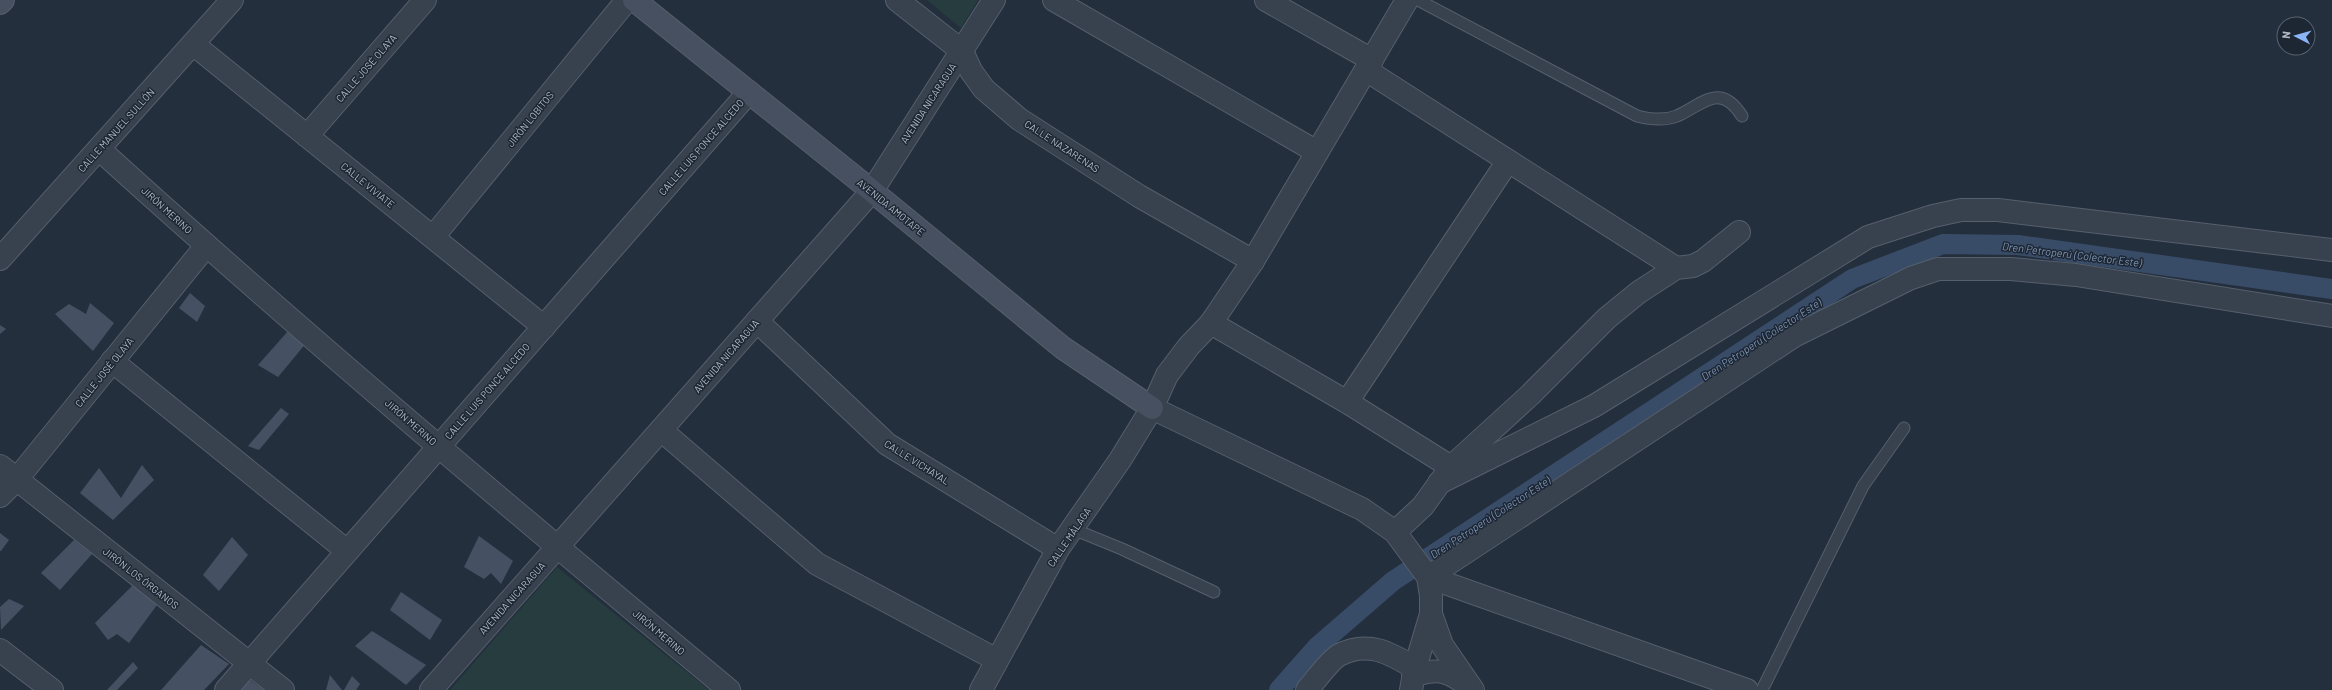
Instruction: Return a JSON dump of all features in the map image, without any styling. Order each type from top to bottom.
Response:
[{"type":"street","points":[[0,3],[3,0]]},
{"type":"street","name":"CALLE MANUEL SULLÓN","points":[[0,259],[232,0]]},
{"type":"street","name":"CALLE JOSÉ OLAYA","points":[[307,136],[425,0]]},
{"type":"street","name":"JIRÓN LOBITOS","points":[[433,237],[627,0]]},
{"type":"street","name":"AVENIDA AMOTAPE","points":[[634,0],[872,191],[1063,348],[1152,408]]},
{"type":"street","name":"CALLE NAZARENAS","points":[[897,0],[962,51],[971,71],[984,89],[1020,119],[1139,196],[1253,261]]},
{"type":"street","name":"AVENIDA NICARAGUA","points":[[431,690],[872,191],[994,0]]},
{"type":"street","points":[[1054,0],[1317,152]]},
{"type":"street","points":[[1266,0],[1369,65],[1508,161],[1676,268]]},
{"type":"street","name":"CALLE MÁLAGA","points":[[981,690],[1058,549],[1073,529],[1152,408],[1167,375],[1189,346],[1211,323],[1253,261],[1407,0]]},
{"type":"street","name":"CALLE VIVIATE","points":[[193,44],[544,327]]},
{"type":"street","name":"CALLE LUIS PONCE ALCEDO","points":[[226,690],[749,92]]},
{"type":"street","name":"JIRÓN MERINO","points":[[99,149],[206,246],[557,547],[729,690]]},
{"type":"street","points":[[1347,402],[1508,161]]},
{"type":"street","points":[[1445,475],[1594,406],[1868,237],[1933,216],[1961,210],[1998,210],[2332,250]]},
{"type":"street","points":[[1395,532],[1424,506],[1445,475],[1530,395],[1607,318],[1639,292],[1676,268],[1693,266],[1703,261],[1739,232]]},
{"type":"street","name":"CALLE JOSÉ OLAYA","points":[[0,496],[17,479],[206,246]]},
{"type":"street","points":[[1428,577],[1794,336],[1910,278],[1938,269],[2012,269],[2076,275],[2332,316]]},
{"type":"street","name":"CALLE VICHAYAL","points":[[757,321],[887,444],[1058,549]]},
{"type":"street","points":[[1211,323],[1347,402],[1445,475]]},
{"type":"street","points":[[112,361],[347,551]]},
{"type":"street","points":[[1152,408],[1362,509],[1395,532],[1428,577],[1432,614],[1442,646],[1472,689]]},
{"type":"street","points":[[661,430],[817,564],[997,660]]},
{"type":"street","name":"JIRÓN LOS ÓRGANOS","points":[[0,466],[283,690]]},
{"type":"street","points":[[1428,577],[1747,690]]},
{"type":"street","points":[[1413,678],[1432,614]]},
{"type":"street","points":[[1308,690],[1338,656],[1367,647],[1391,653],[1413,678]]},
{"type":"street","points":[[0,650],[52,690]]},
{"type":"street","points":[[1413,678],[1428,671],[1451,673],[1472,689]]},
{"type":"lane","points":[[1418,0],[1637,116],[1655,120],[1676,117],[1711,98],[1723,99],[1734,104],[1742,116]]},
{"type":"lane","points":[[1762,690],[1863,486],[1904,428]]},
{"type":"lane","points":[[1073,529],[1122,549],[1214,592]]},
{"type":"green space","points":[[927,0],[978,0],[961,28]]},
{"type":"green space","points":[[557,567],[709,690],[450,690]]},
{"type":"building","points":[[190,293],[205,306],[197,322],[179,308]]},
{"type":"building","points":[[90,303],[114,323],[93,351],[55,314],[69,304],[86,314]]},
{"type":"building","points":[[0,325],[6,329],[0,334]]},
{"type":"building","points":[[289,330],[307,342],[278,377],[258,365]]},
{"type":"building","points":[[281,408],[289,414],[259,450],[248,446]]},
{"type":"building","points":[[142,465],[154,480],[113,520],[80,493],[99,468],[121,498]]},
{"type":"building","points":[[0,533],[9,540],[1,551],[0,551]]},
{"type":"building","points":[[479,536],[513,561],[501,584],[491,573],[484,579],[464,567]]},
{"type":"building","points":[[232,537],[248,555],[219,591],[203,575]]},
{"type":"building","points":[[74,540],[92,554],[60,590],[41,573]]},
{"type":"building","points":[[134,584],[157,605],[129,643],[117,634],[108,640],[95,623]]},
{"type":"building","points":[[401,592],[442,620],[430,640],[390,610]]},
{"type":"building","points":[[9,599],[24,606],[1,630],[0,607]]},
{"type":"building","points":[[372,631],[426,665],[406,685],[355,646]]},
{"type":"building","points":[[201,645],[229,664],[204,690],[161,690]]},
{"type":"building","points":[[133,662],[138,668],[117,690],[107,690]]},
{"type":"building","points":[[330,675],[342,690],[326,690]]},
{"type":"building","points":[[352,676],[360,684],[356,690],[344,690]]},
{"type":"building","points":[[250,680],[264,690],[237,690]]},
{"type":"waterway","name":"Dren Petroperú (Colector Este)","points":[[1279,690],[1318,646],[1393,581],[1852,279],[1943,244],[2018,245],[2332,289]]}]
